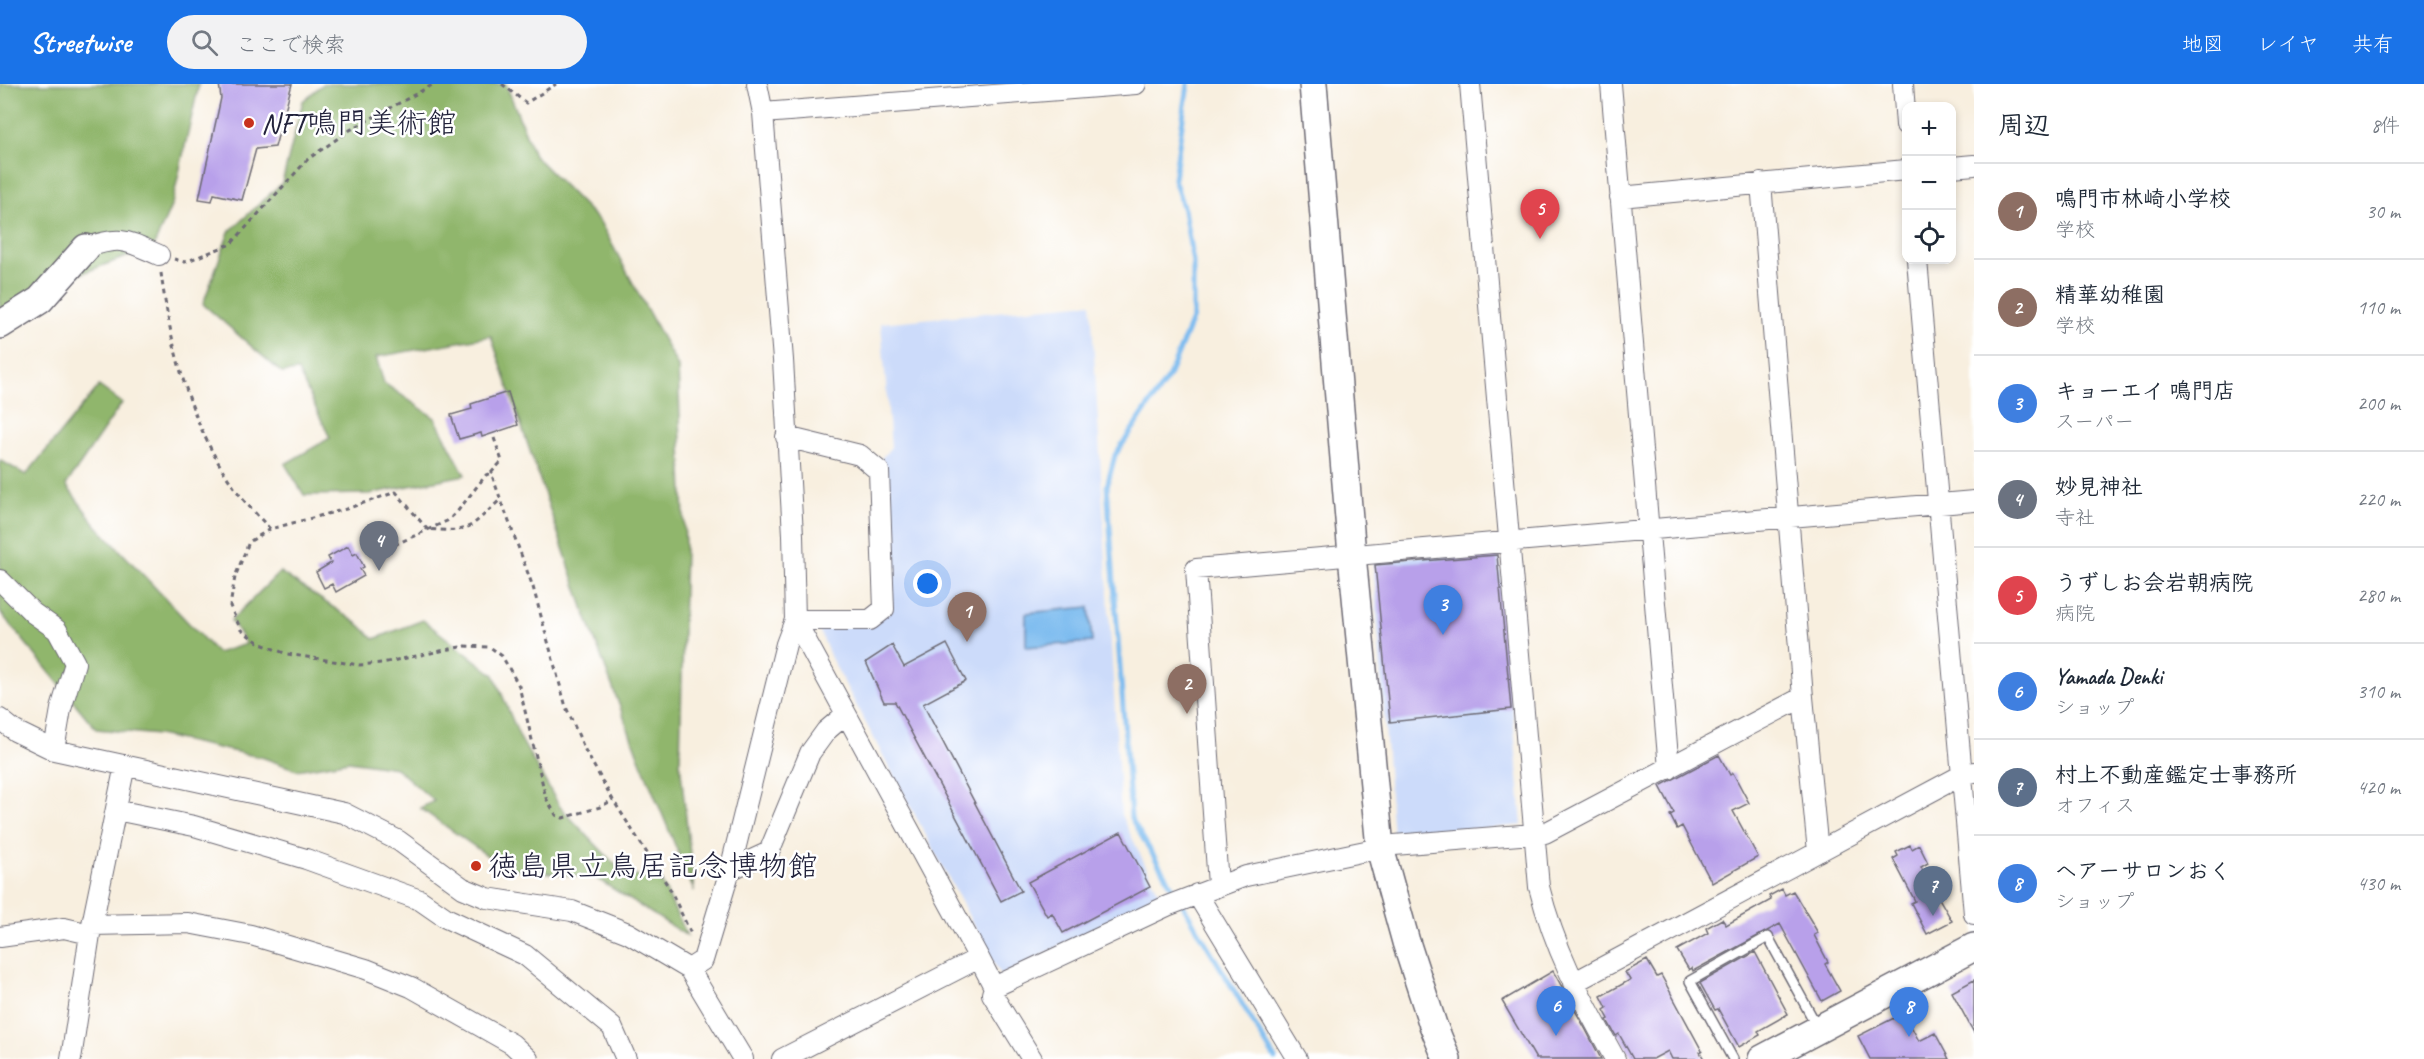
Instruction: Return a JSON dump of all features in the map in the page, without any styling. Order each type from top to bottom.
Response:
[{"type":"street","points":[[696,965],[730,870],[786,644],[795,620],[793,535],[783,360],[763,113],[757,84]]},
{"type":"street","points":[[763,113],[1136,84]]},
{"type":"street","points":[[1313,84],[1352,555],[1380,848],[1406,942],[1433,1025],[1447,1059]]},
{"type":"street","points":[[1470,84],[1539,886],[1553,937],[1573,983],[1615,1059]]},
{"type":"street","points":[[1611,84],[1669,768]]},
{"type":"street","points":[[1903,84],[1904,102]]},
{"type":"street","points":[[1956,167],[1974,165]]},
{"type":"street","points":[[1620,197],[1902,170]]},
{"type":"street","points":[[1761,183],[1818,852]]},
{"type":"street","points":[[0,325],[40,300],[86,248],[105,241],[124,240],[159,255]]},
{"type":"street","points":[[1917,264],[1938,504],[1968,773],[1974,914]]},
{"type":"street","points":[[786,437],[860,455],[879,471],[884,609],[870,620],[795,620]]},
{"type":"street","points":[[1218,885],[1196,569],[1974,501]]},
{"type":"street","points":[[0,580],[33,613],[57,630],[75,663],[61,709],[54,750]]},
{"type":"street","points":[[795,620],[979,958],[994,987],[992,994],[1032,1059]]},
{"type":"street","points":[[994,987],[1167,906],[1246,876],[1394,845],[1545,833],[1803,697]]},
{"type":"street","points":[[730,870],[769,852],[810,753],[826,731],[846,714]]},
{"type":"street","points":[[0,719],[15,731],[54,750],[344,813],[399,840],[464,888],[487,898],[572,911],[628,933],[696,965],[743,1059]]},
{"type":"street","points":[[70,1059],[91,929],[125,765]]},
{"type":"street","points":[[1573,983],[1968,773]]},
{"type":"street","points":[[116,810],[194,826],[306,859],[420,900],[446,918],[525,955],[612,1027],[626,1059]]},
{"type":"street","points":[[1194,895],[1297,1059]]},
{"type":"street","points":[[0,937],[64,928],[91,929],[188,923],[251,935],[366,969],[411,987],[512,1044],[528,1059]]},
{"type":"street","points":[[1762,1059],[1974,947]]},
{"type":"street","points":[[782,1059],[979,958]]},
{"type":"lane","points":[[1733,1059],[1690,981],[1768,937],[1818,1029]]},
{"type":"path","points":[[270,529],[232,482],[195,414],[175,348],[159,255],[185,262],[231,244],[308,159],[350,129],[434,84]]},
{"type":"path","points":[[502,84],[526,103],[556,84]]},
{"type":"path","points":[[370,556],[447,522],[458,512],[486,475],[502,461],[494,438]]},
{"type":"path","points":[[491,473],[533,587],[566,707],[585,750],[613,800],[670,889],[696,965]]},
{"type":"path","points":[[500,500],[468,529],[456,532],[427,529],[396,492],[346,509],[270,529],[249,542],[235,577],[230,606],[241,630],[261,644],[287,654],[359,665],[382,663],[465,646],[490,647],[502,656],[519,686],[546,798],[556,815],[563,818],[600,807],[613,800]]},
{"type":"shaded area","points":[[1091,303],[1121,815],[1160,895],[1001,976],[831,658],[818,627],[892,610],[881,459],[891,447],[881,323]]},
{"type":"shaded area","points":[[1499,549],[1522,825],[1393,837],[1373,560]]},
{"type":"green space","points":[[0,84],[199,84],[172,204],[153,248],[55,285],[0,316]]},
{"type":"green space","points":[[323,84],[506,84],[534,155],[600,222],[678,367],[685,545],[680,762],[694,891],[639,758],[586,616],[491,336],[376,357],[384,383],[435,418],[465,475],[369,494],[304,495],[285,464],[330,438],[298,371],[282,373],[203,304],[229,232],[282,183],[303,101]]},
{"type":"green space","points":[[99,386],[122,403],[66,485],[95,524],[217,653],[246,644],[231,620],[280,572],[360,625],[374,639],[423,620],[494,675],[520,738],[560,807],[623,873],[661,881],[687,936],[596,878],[505,868],[420,808],[434,801],[396,768],[349,761],[297,770],[264,758],[158,735],[96,729],[0,612],[0,460],[26,475]]},
{"type":"water","points":[[1089,607],[1092,642],[1026,647],[1026,613]]},
{"type":"building","name":"NFT鳴門美術館","points":[[219,84],[292,84],[275,147],[256,149],[242,200],[214,194],[212,201],[199,199],[221,98]]},
{"type":"building","points":[[508,392],[518,425],[482,437],[481,433],[459,439],[451,415],[472,409],[471,404]]},
{"type":"building","points":[[348,546],[353,555],[357,553],[364,567],[360,569],[364,576],[336,592],[332,584],[324,588],[316,572],[331,563],[328,557]]},
{"type":"building","points":[[1497,555],[1511,709],[1390,722],[1375,565]]},
{"type":"building","points":[[947,644],[966,681],[923,704],[1021,891],[1001,901],[895,702],[884,702],[866,662],[892,645],[904,667]]},
{"type":"building","points":[[1719,755],[1730,775],[1733,773],[1749,803],[1733,811],[1758,857],[1712,883],[1682,826],[1677,829],[1670,815],[1674,813],[1660,786]]},
{"type":"building","points":[[1121,832],[1150,887],[1063,933],[1052,913],[1047,916],[1028,882]]},
{"type":"building","points":[[1910,845],[1912,849],[1919,845],[1928,863],[1921,867],[1952,921],[1927,934],[1911,903],[1915,901],[1893,859],[1898,856],[1896,852]]},
{"type":"building","points":[[1782,889],[1785,895],[1793,891],[1818,933],[1814,935],[1828,962],[1825,964],[1840,991],[1822,1001],[1780,924],[1693,971],[1692,968],[1689,970],[1677,950],[1708,933],[1706,928],[1722,919],[1726,925],[1771,900],[1769,896]]},
{"type":"building","points":[[1755,952],[1788,1014],[1758,1031],[1760,1035],[1739,1047],[1718,1009],[1715,1010],[1700,983]]},
{"type":"building","points":[[1647,960],[1657,977],[1661,975],[1702,1051],[1700,1052],[1704,1059],[1672,1059],[1668,1051],[1653,1059],[1633,1059],[1619,1034],[1616,1036],[1607,1020],[1609,1019],[1604,1010],[1607,1008],[1601,996],[1630,980],[1625,972]]},
{"type":"building","points":[[1553,971],[1601,1059],[1536,1059],[1502,1001]]},
{"type":"building","points":[[1974,980],[1974,1033],[1952,992]]},
{"type":"building","points":[[1904,1013],[1919,1041],[1935,1033],[1949,1059],[1870,1059],[1858,1036]]},
{"type":"waterway","points":[[1188,84],[1174,179],[1184,210],[1193,262],[1193,317],[1169,376],[1115,455],[1107,486],[1131,818],[1275,1059]]},
{"type":"place","name":"NFT鳴門美術館","points":[[249,123]]},
{"type":"place","name":"うずしお会岩朝病院","points":[[1540,239]]},
{"type":"place","name":"妙見神社","points":[[379,571]]},
{"type":"place","name":"キョーエイ 鳴門店","points":[[1443,635]]},
{"type":"place","name":"鳴門市林崎小学校","points":[[967,642]]},
{"type":"place","name":"精華幼稚園","points":[[1187,714]]},
{"type":"place","name":"徳島県立鳥居記念博物館","points":[[476,866]]},
{"type":"place","name":"村上不動産鑑定士事務所","points":[[1933,916]]},
{"type":"place","name":"Yamada Denki","points":[[1556,1036]]},
{"type":"place","name":"ヘアーサロンおく","points":[[1909,1037]]}]
